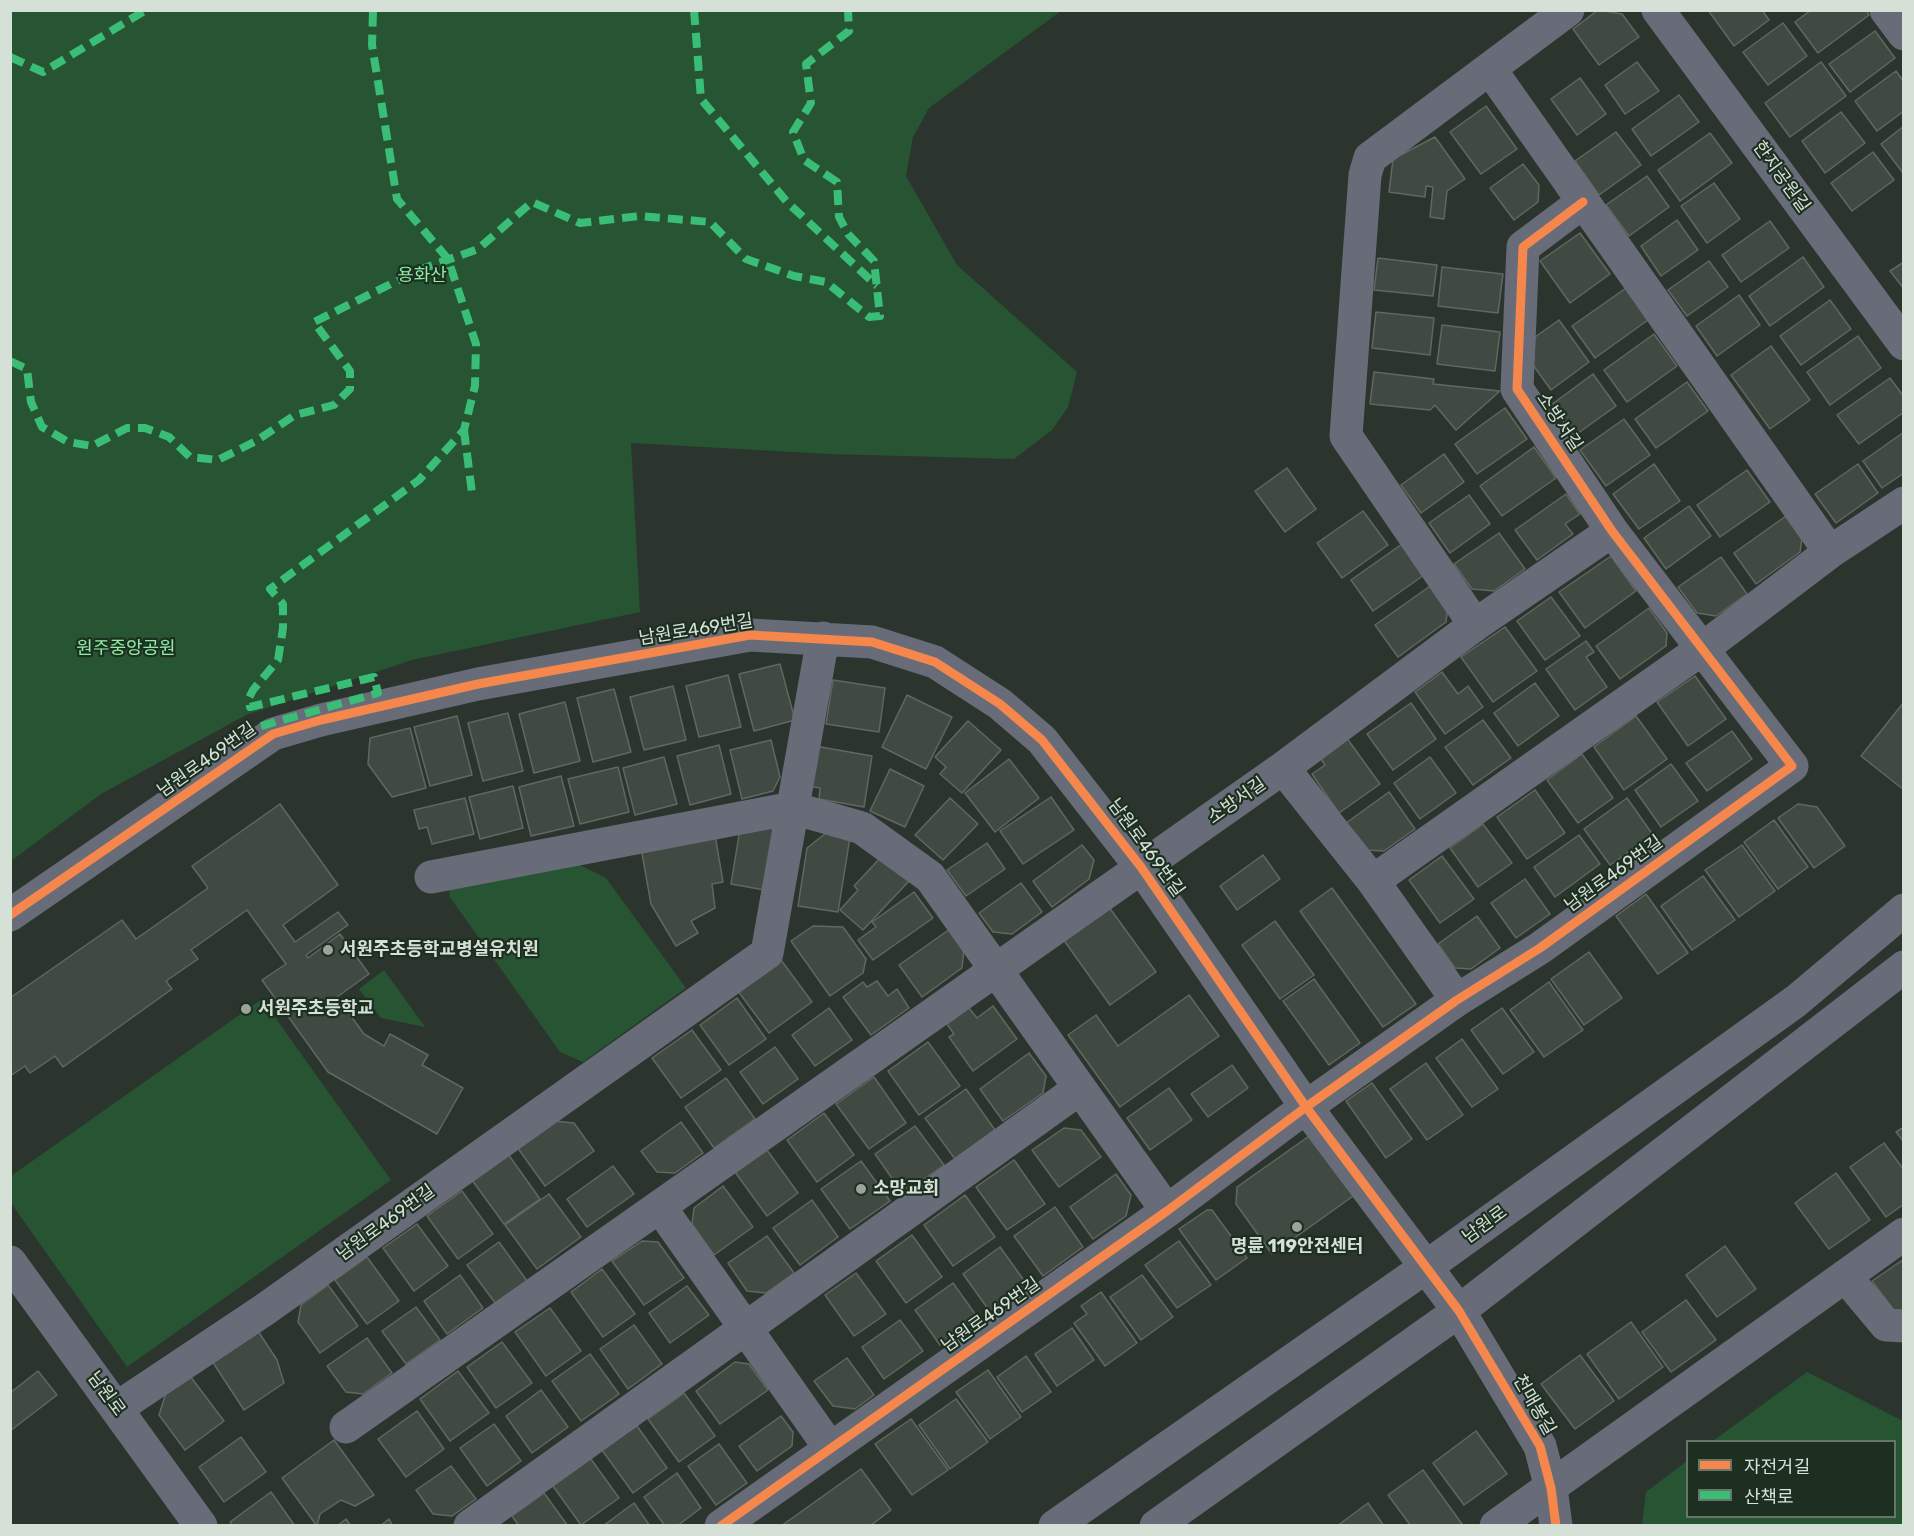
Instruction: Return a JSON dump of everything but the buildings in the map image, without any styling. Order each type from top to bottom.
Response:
[{"type":"street","points":[[1476,625],[1346,436],[1365,175],[1370,158],[1568,10]]},
{"type":"street","name":"한지공원길","points":[[1658,10],[1904,344]]},
{"type":"street","points":[[1886,10],[1904,34]]},
{"type":"street","points":[[1490,69],[1830,552]]},
{"type":"street","name":"소방서길","points":[[1583,202],[1523,247],[1517,389],[1612,531],[1792,766]]},
{"type":"street","points":[[1373,881],[1702,650],[1830,552],[1904,503]]},
{"type":"street","name":"소방서길","points":[[1141,867],[1283,768],[1476,625],[1612,531]]},
{"type":"street","name":"남원로469번길","points":[[10,915],[273,734],[321,720],[478,684],[750,635],[872,642],[935,662],[1000,704],[1042,740],[1141,867],[1306,1107],[1460,1311]]},
{"type":"street","name":"남원로469번길","points":[[117,1408],[264,1310],[767,953],[824,638]]},
{"type":"street","name":"남원로469번길","points":[[721,1526],[1167,1211],[1306,1107],[1457,1000],[1540,948],[1792,766]]},
{"type":"street","points":[[1283,768],[1373,881],[1457,1000]]},
{"type":"street","points":[[431,878],[793,808],[862,828],[930,877],[1167,1211]]},
{"type":"street","name":"남원로469번길","points":[[346,1427],[1141,867]]},
{"type":"street","name":"남원로","points":[[1055,1526],[1426,1267],[1796,1001],[1904,910]]},
{"type":"street","points":[[1156,1526],[1460,1311],[1904,967]]},
{"type":"street","points":[[470,1526],[1079,1089]]},
{"type":"street","points":[[660,1207],[831,1448]]},
{"type":"street","points":[[1496,1526],[1904,1234]]},
{"type":"street","name":"남원로","points":[[10,1262],[201,1526]]},
{"type":"street","points":[[1845,1276],[1886,1325],[1904,1326]]},
{"type":"street","name":"천매봉길","points":[[1460,1311],[1540,1446],[1551,1488],[1556,1526]]},
{"type":"green space","name":"용화산","points":[[11,10],[1061,11],[929,108],[913,137],[906,176],[957,265],[1077,372],[1068,407],[1052,430],[1014,459],[828,454],[631,443],[640,612],[412,660],[246,715],[101,794],[11,861]]},
{"type":"green space","points":[[578,864],[606,878],[686,988],[583,1062],[560,1052],[449,896],[450,885]]},
{"type":"green space","points":[[384,970],[425,1027],[381,1018],[359,989]]},
{"type":"green space","points":[[262,999],[391,1180],[127,1367],[11,1203],[11,1176]]},
{"type":"green space","points":[[1807,1372],[1903,1421],[1903,1525],[1642,1525],[1646,1492],[1686,1462],[1686,1518],[1896,1518],[1896,1440],[1714,1440]]},
{"type":"marked path","points":[[10,57],[43,72],[146,10]]},
{"type":"marked path","points":[[250,738],[247,730],[378,693],[374,677],[250,707],[249,698],[253,690],[278,660],[283,628],[283,604],[270,589],[419,480],[464,430],[475,386],[476,344],[448,259],[397,199],[372,45],[373,10]]},
{"type":"marked path","points":[[694,10],[701,99],[787,202],[877,286]]},
{"type":"marked path","points":[[10,361],[27,369],[31,402],[42,427],[68,442],[92,446],[127,428],[145,428],[169,437],[190,457],[218,460],[256,441],[295,415],[334,405],[350,389],[350,371],[314,322],[419,270],[478,249],[532,202],[580,223],[640,216],[710,222],[746,259],[794,276],[826,282],[869,317],[880,316],[874,261],[848,234],[839,217],[837,182],[804,160],[793,132],[811,103],[806,64],[849,31],[848,10]]},
{"type":"marked path","points":[[464,430],[472,493]]},
{"type":"cycle path","points":[[721,1526],[1167,1211],[1306,1107],[1457,1000],[1540,948],[1792,766],[1612,531],[1517,389],[1523,247],[1583,202]]},
{"type":"cycle path","points":[[10,915],[273,734],[321,720],[478,684],[750,635],[872,642],[935,662],[1000,704],[1042,740],[1141,867],[1306,1107],[1459,1311],[1540,1446],[1551,1488],[1556,1526]]},
{"type":"place","name":"서원주초등학교병설유치원","points":[[328,950]]},
{"type":"place","name":"서원주초등학교","points":[[246,1009]]},
{"type":"place","name":"소망교회","points":[[861,1189]]},
{"type":"place","name":"명륜 119안전센터","points":[[1297,1227]]},
{"type":"park label","name":"원주중앙공원","points":[[126,649]]}]
